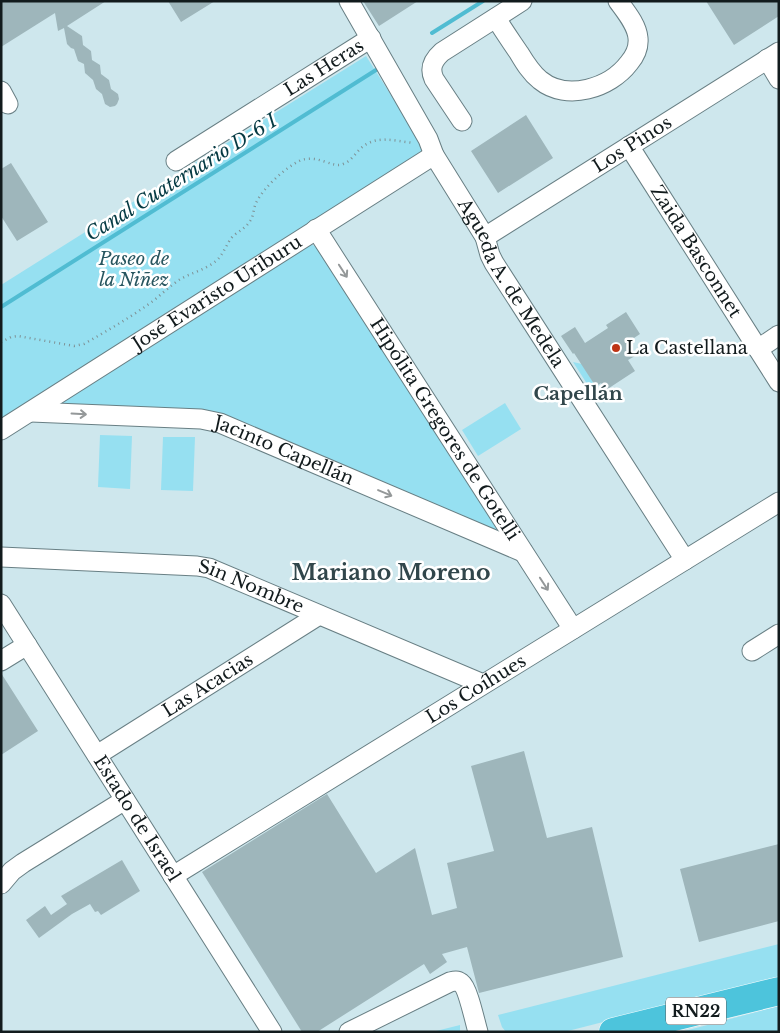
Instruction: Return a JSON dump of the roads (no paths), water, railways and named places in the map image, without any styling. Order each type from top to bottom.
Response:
[{"type":"highway","name":"RN22","points":[[613,1032],[779,991]]},
{"type":"street","name":"Agueda A. de Medela","points":[[349,1],[428,139],[428,150],[485,236],[494,263],[685,560]]},
{"type":"street","points":[[462,121],[434,79],[432,71],[433,62],[442,52],[522,1]]},
{"type":"street","points":[[496,18],[540,81],[556,88],[567,90],[587,89],[598,86],[616,76],[624,70],[635,54],[638,45],[636,29],[618,1]]},
{"type":"street","name":"Las Heras","points":[[176,160],[371,38]]},
{"type":"street","points":[[773,56],[779,79]]},
{"type":"street","name":"Los Pinos","points":[[485,236],[773,56]]},
{"type":"street","name":"Zaida Basconnet","points":[[629,146],[779,382]]},
{"type":"street","name":"José Evaristo Uriburu","points":[[1,430],[316,230],[428,150]]},
{"type":"street","name":"Hipólita Gregores de Gotelli","points":[[316,230],[573,629]]},
{"type":"street","points":[[758,349],[779,335]]},
{"type":"street","name":"Jacinto Capellán","points":[[31,412],[201,420],[220,423],[523,552]]},
{"type":"street","name":"Los Coíhues","points":[[173,876],[779,502]]},
{"type":"street","name":"Sin Nombre","points":[[1,557],[203,566],[483,684]]},
{"type":"street","name":"Estado de Israel","points":[[1,604],[272,1032]]},
{"type":"street","name":"Las Acacias","points":[[96,755],[320,615]]},
{"type":"street","points":[[752,651],[779,634]]},
{"type":"street","points":[[1,661],[27,645]]},
{"type":"street","points":[[1,884],[23,863],[125,800]]},
{"type":"street","points":[[349,1032],[454,981],[462,983],[465,988],[478,1032]]},
{"type":"waterway","name":"Canal Cuaternario D-6 I","points":[[432,33],[483,1]]},
{"type":"waterway","name":"Canal Cuaternario D-6 I","points":[[1,307],[376,70]]},
{"type":"place","name":"La Castellana","points":[[616,348]]},
{"type":"district","name":"Capellán","points":[[578,393]]},
{"type":"district","name":"Mariano Moreno","points":[[391,572]]},
{"type":"park label","name":"Paseo de la Niñez","points":[[134,269]]}]
